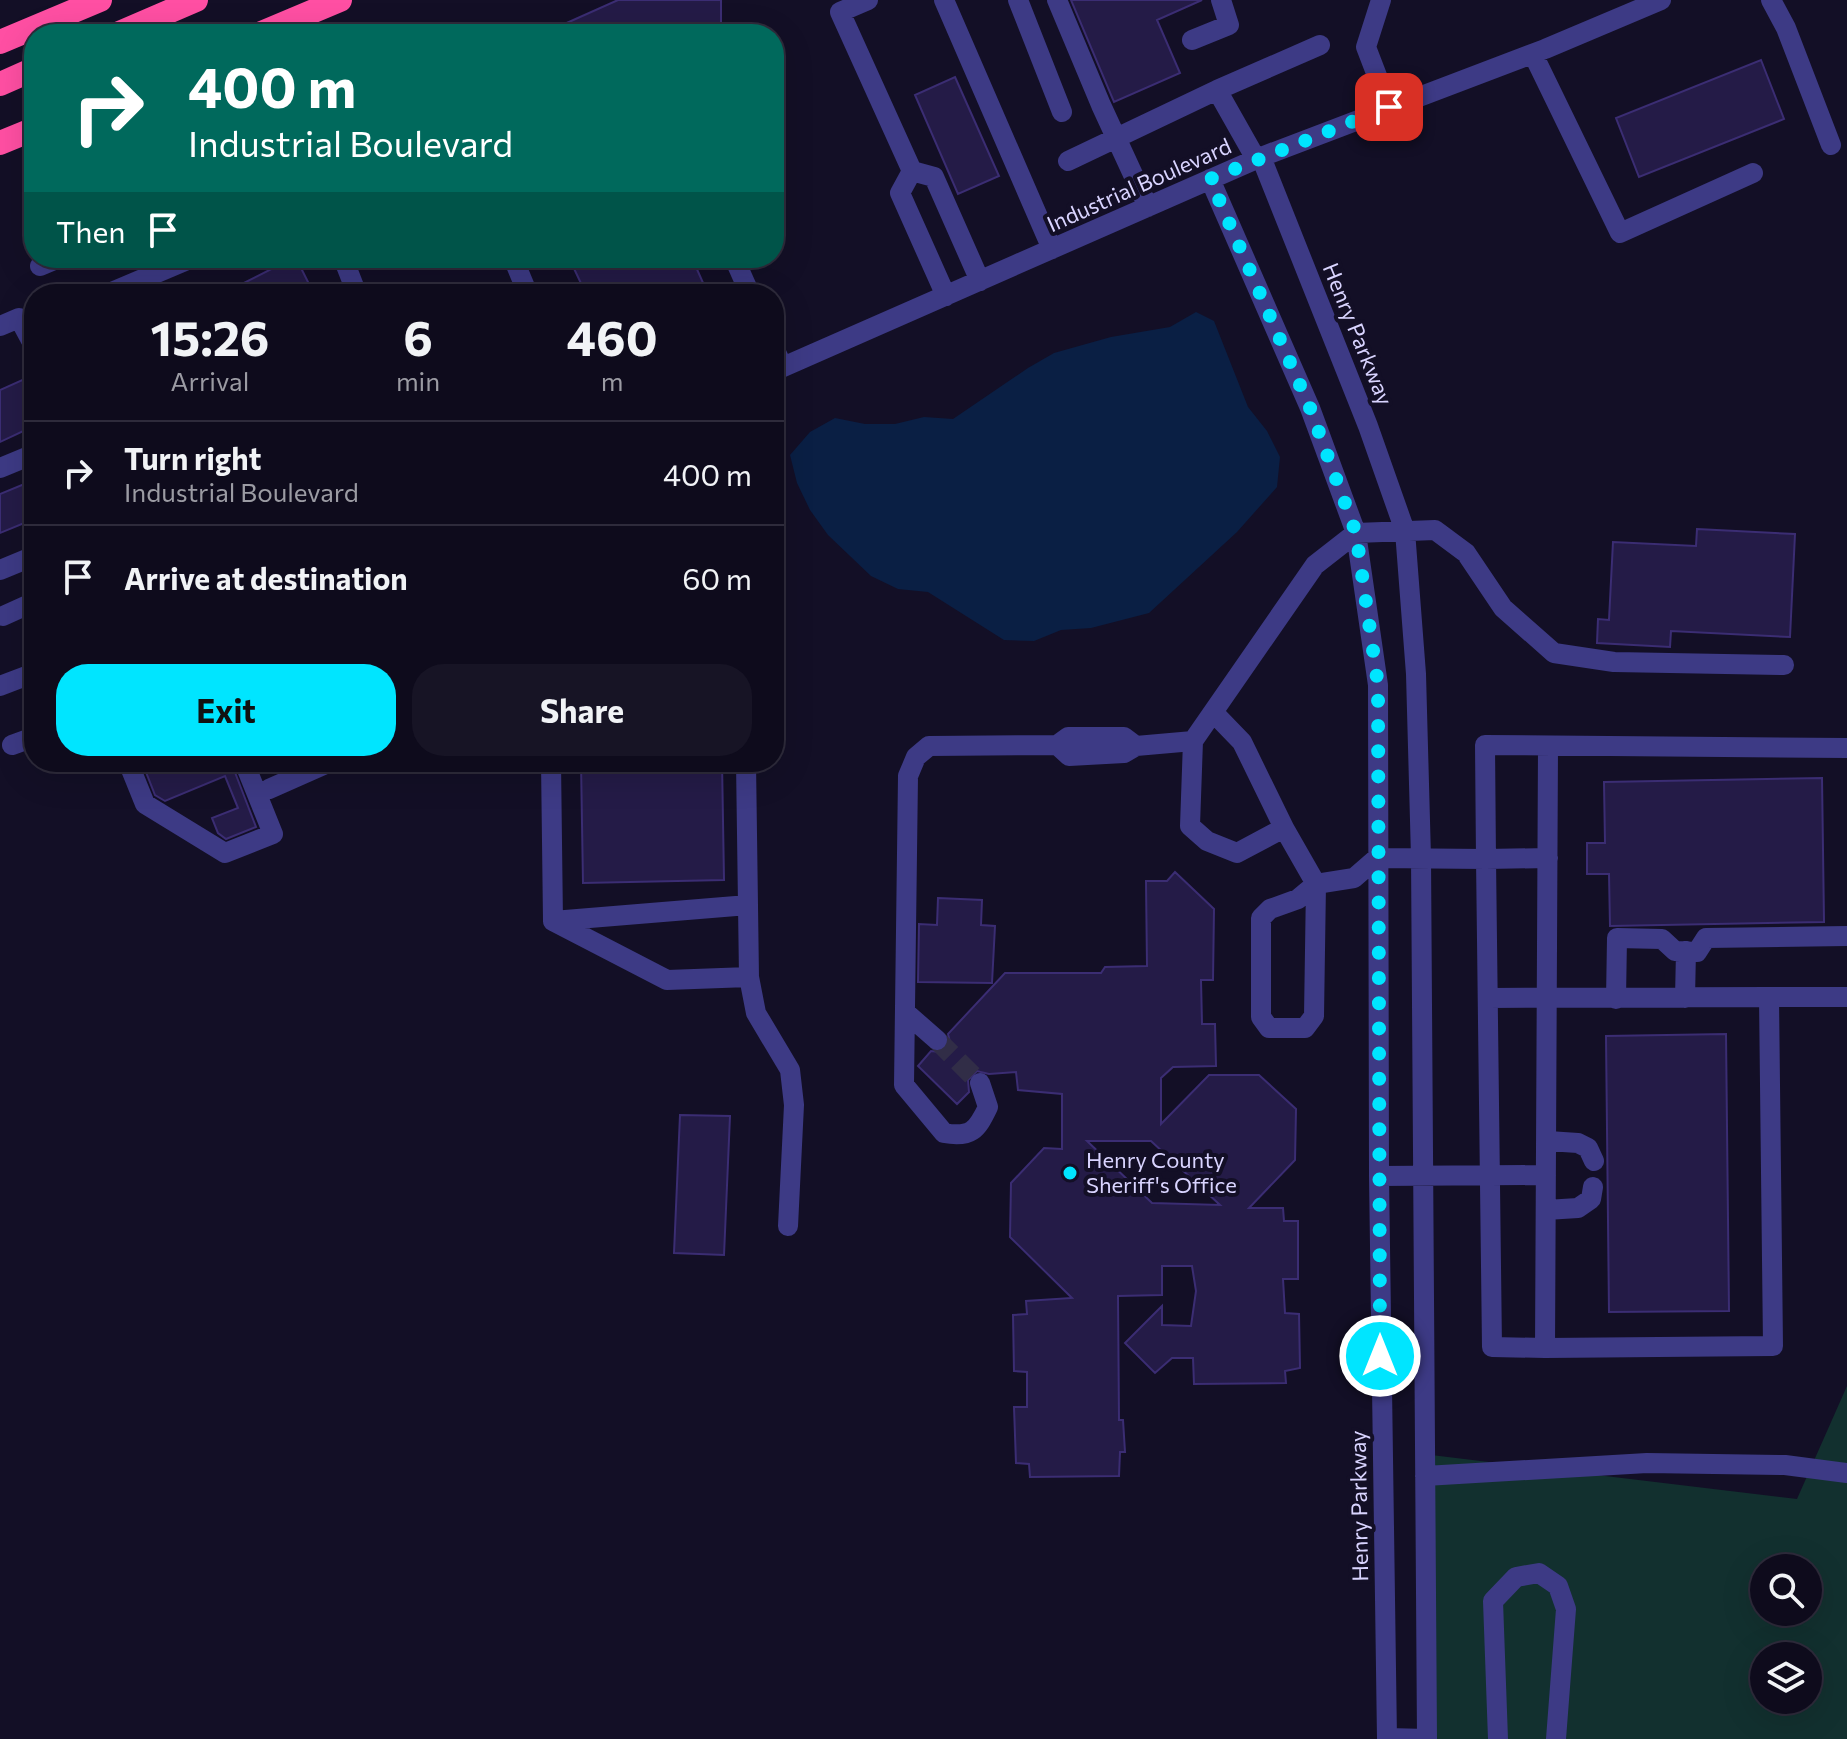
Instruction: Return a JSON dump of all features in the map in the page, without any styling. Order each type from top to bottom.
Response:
[{"type":"highway","points":[[43,24],[100,0]]},
{"type":"highway","points":[[140,24],[196,0]]},
{"type":"highway","points":[[283,24],[340,0]]},
{"type":"highway","points":[[0,42],[24,32]]},
{"type":"highway","points":[[0,84],[24,73]]},
{"type":"highway","points":[[0,143],[24,133]]},
{"type":"street","points":[[868,0],[840,12],[912,171]]},
{"type":"street","points":[[944,0],[1052,249]]},
{"type":"street","points":[[1018,0],[1062,112]]},
{"type":"street","points":[[1057,0],[1148,207]]},
{"type":"street","points":[[1192,40],[1229,25],[1221,0]]},
{"type":"street","points":[[1381,0],[1366,47],[1389,107]]},
{"type":"street","name":"Industrial Boulevard","points":[[784,366],[1258,158],[1533,54],[1661,0]]},
{"type":"street","points":[[1771,0],[1786,28],[1831,145]]},
{"type":"street","points":[[1068,161],[1320,45]]},
{"type":"street","points":[[1533,54],[1620,233],[1753,173]]},
{"type":"street","name":"Henry Parkway","points":[[1210,179],[1310,408],[1356,533],[1378,685],[1379,1176],[1387,1739],[1427,1739],[1421,857],[1416,674],[1405,531],[1368,426],[1258,158],[1217,90]]},
{"type":"street","points":[[912,171],[934,177],[980,281]]},
{"type":"street","points":[[912,171],[900,193],[946,296]]},
{"type":"street","points":[[920,236],[953,221]]},
{"type":"street","points":[[131,284],[168,268]]},
{"type":"street","points":[[0,326],[19,318],[24,327]]},
{"type":"street","points":[[0,468],[24,458]]},
{"type":"street","points":[[1284,828],[1237,853],[1207,841],[1190,826],[1193,741],[1315,565],[1356,533],[1435,530],[1466,553],[1503,608],[1554,653],[1614,662],[1784,665]]},
{"type":"street","points":[[0,570],[24,560]]},
{"type":"street","points":[[3,616],[24,607]]},
{"type":"street","points":[[0,686],[24,677]]},
{"type":"street","points":[[1213,712],[1242,742],[1284,828],[1316,884],[1314,1016],[1305,1028],[1269,1028],[1261,1017],[1261,918],[1270,909],[1298,899],[1316,884],[1354,878],[1377,858],[1548,858]]},
{"type":"street","points":[[980,1083],[988,1107],[978,1127],[961,1136],[944,1133],[904,1085],[908,776],[916,757],[929,746],[1057,745],[1068,737],[1124,737],[1136,746],[1193,741]]},
{"type":"street","points":[[12,745],[24,741]]},
{"type":"street","points":[[1769,997],[1773,1346],[1492,1347],[1485,745],[1847,748]]},
{"type":"street","points":[[1545,1348],[1548,747]]},
{"type":"street","points":[[132,772],[145,804],[225,853],[273,834],[248,772]]},
{"type":"street","points":[[269,789],[307,772]]},
{"type":"street","points":[[551,772],[553,921]]},
{"type":"street","points":[[746,772],[749,977],[756,1013],[790,1070],[794,1105],[788,1226]]},
{"type":"street","points":[[553,921],[748,905]]},
{"type":"street","points":[[553,921],[667,980],[749,977]]},
{"type":"street","points":[[1616,999],[1617,938],[1662,939],[1675,951],[1697,952],[1706,938],[1847,936]]},
{"type":"street","points":[[1685,998],[1686,951]]},
{"type":"street","points":[[1488,998],[1847,997]]},
{"type":"street","points":[[905,1012],[937,1040]]},
{"type":"street","points":[[1548,1141],[1578,1143],[1588,1148],[1594,1161]]},
{"type":"street","points":[[1379,1176],[1546,1175]]},
{"type":"street","points":[[1546,1210],[1578,1208],[1591,1199],[1593,1187]]},
{"type":"street","points":[[1425,1476],[1647,1463],[1785,1465],[1847,1473]]},
{"type":"street","points":[[1498,1739],[1493,1601],[1516,1577],[1539,1573],[1558,1586],[1566,1609],[1556,1739]]},
{"type":"green space","points":[[1847,1386],[1847,1739],[1422,1739],[1423,1454],[1797,1499]]},
{"type":"water","points":[[1196,312],[1214,321],[1248,407],[1267,431],[1280,457],[1277,487],[1237,532],[1149,613],[1091,628],[1061,630],[1034,641],[1004,640],[928,592],[898,589],[871,576],[828,535],[810,510],[797,483],[790,455],[810,432],[835,418],[865,424],[895,424],[924,417],[953,419],[1054,353],[1111,337],[1170,327]]},
{"type":"building","points":[[618,0],[721,0],[721,24],[564,24]]},
{"type":"building","points":[[1071,0],[1202,0],[1157,20],[1180,73],[1114,102]]},
{"type":"building","points":[[1761,60],[1784,119],[1639,177],[1616,118]]},
{"type":"building","points":[[955,77],[999,176],[958,194],[915,95]]},
{"type":"building","points":[[273,268],[301,268],[309,284],[242,284]]},
{"type":"building","points":[[574,268],[696,268],[704,284],[581,284]]},
{"type":"building","points":[[24,379],[24,431],[0,442],[0,390]]},
{"type":"building","points":[[24,484],[24,523],[0,533],[0,494]]},
{"type":"building","points":[[1697,529],[1795,534],[1790,637],[1671,631],[1670,647],[1597,643],[1598,619],[1609,620],[1613,542],[1696,546]]},
{"type":"building","points":[[146,772],[235,772],[256,827],[226,839],[218,833],[212,818],[238,808],[225,776],[165,801],[155,795]]},
{"type":"building","points":[[581,772],[722,772],[724,880],[583,883]]},
{"type":"building","points":[[1822,778],[1824,922],[1610,926],[1609,874],[1587,874],[1587,843],[1605,843],[1604,782]]},
{"type":"building","name":"Henry County Sheriff's Office","points":[[1175,872],[1214,909],[1213,980],[1201,980],[1202,1024],[1215,1024],[1216,1066],[1173,1067],[1161,1078],[1161,1124],[1209,1075],[1259,1075],[1296,1109],[1295,1160],[1249,1208],[1283,1208],[1284,1221],[1298,1221],[1298,1279],[1283,1279],[1285,1313],[1299,1314],[1300,1368],[1285,1371],[1286,1383],[1194,1384],[1193,1358],[1172,1358],[1155,1373],[1125,1343],[1162,1306],[1162,1325],[1191,1326],[1196,1291],[1192,1266],[1162,1266],[1162,1295],[1118,1296],[1119,1420],[1123,1420],[1125,1452],[1120,1452],[1119,1476],[1030,1477],[1029,1464],[1016,1463],[1014,1407],[1027,1407],[1027,1372],[1014,1371],[1013,1315],[1027,1314],[1026,1301],[1072,1298],[1010,1237],[1011,1183],[1044,1148],[1062,1149],[1062,1094],[1018,1090],[1016,1072],[989,1074],[977,1071],[968,1080],[969,1092],[957,1104],[918,1066],[931,1051],[946,1049],[950,1042],[948,1034],[1005,973],[1101,973],[1105,967],[1147,966],[1146,881],[1167,881]],"holes":[[[1087,1141],[1151,1141],[1220,1205],[1152,1203]]]},
{"type":"building","points":[[938,898],[982,900],[981,925],[995,926],[992,983],[918,982],[919,924],[937,925]]},
{"type":"building","points":[[1726,1034],[1729,1311],[1609,1312],[1606,1036]]},
{"type":"building","points":[[680,1115],[730,1116],[724,1255],[674,1253]]},
{"type":"tunnel","points":[[937,1040],[980,1083]]},
{"type":"place","name":"Henry County Sheriff's Office","points":[[1070,1173]]},
{"type":"route","points":[[1380,1356],[1378,685],[1356,533],[1310,408],[1210,179],[1389,107]]}]
